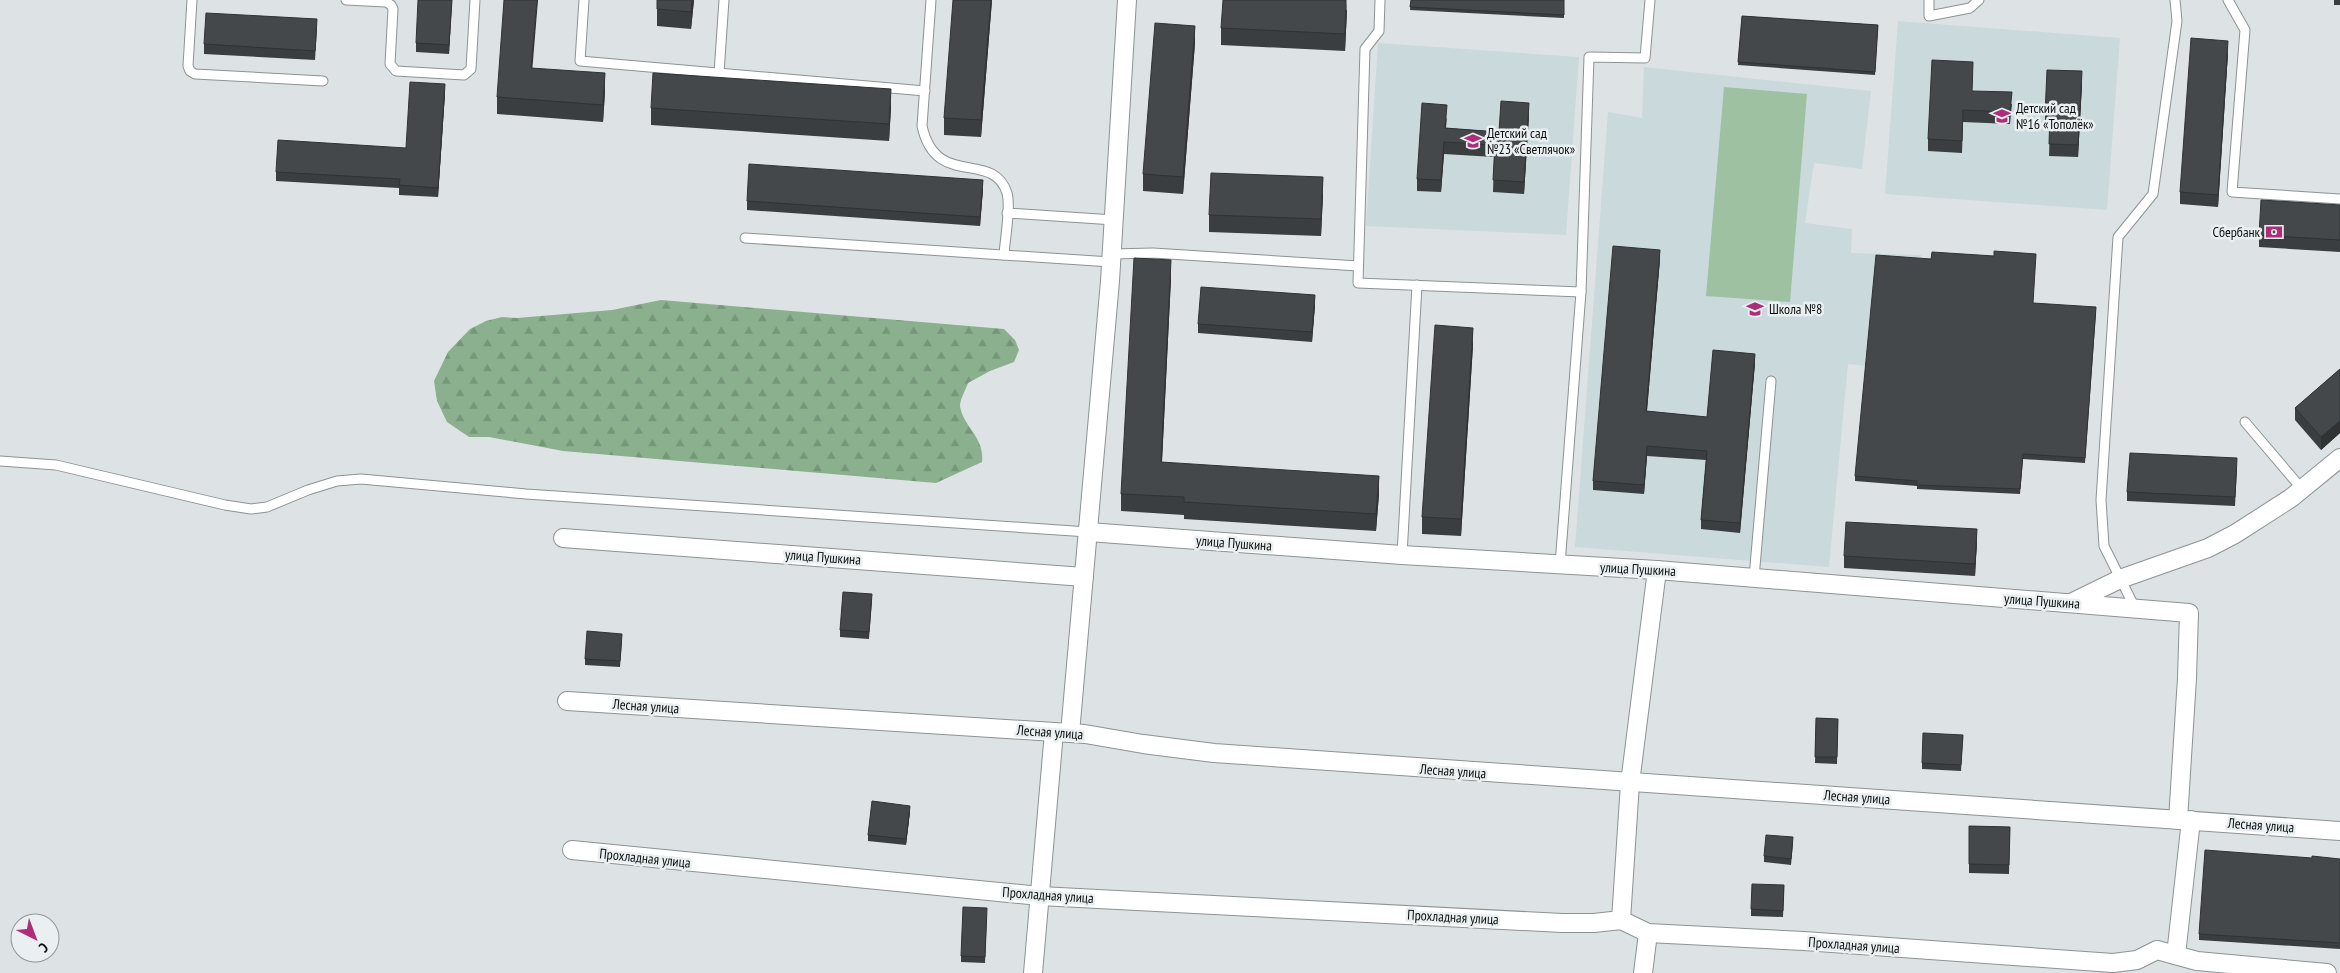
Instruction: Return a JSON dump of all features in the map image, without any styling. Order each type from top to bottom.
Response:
[{"type":"street","points":[[1033,973],[1040,896],[1084,577],[1114,220],[1127,0]]},
{"type":"street","points":[[2071,603],[2120,579],[2208,548],[2235,534],[2302,489],[2340,458]]},
{"type":"street","name":"улица Пушкина","points":[[1088,532],[1402,555],[1657,570],[2189,613],[2184,820]]},
{"type":"street","name":"улица Пушкина","points":[[563,538],[1084,577]]},
{"type":"street","points":[[1621,920],[1630,784],[1657,570]]},
{"type":"street","name":"Лесная улица","points":[[567,701],[1062,733],[1214,754],[1630,784],[1646,783],[2340,831]]},
{"type":"street","points":[[2176,955],[2184,820]]},
{"type":"street","name":"Прохладная улица","points":[[572,850],[1040,896],[1562,923],[1594,923],[1621,920],[1648,933],[1804,941],[2112,962],[2134,966],[2157,950],[2197,961],[2327,973]]},
{"type":"street","points":[[1643,973],[1648,933]]},
{"type":"lane","points":[[192,0],[188,66],[190,71],[195,74],[323,82]]},
{"type":"lane","points":[[346,0],[386,2],[391,5],[393,9],[390,64],[392,69],[396,71],[464,75],[470,69],[475,0]]},
{"type":"lane","points":[[584,0],[580,61],[925,91]]},
{"type":"lane","points":[[719,73],[724,0]]},
{"type":"lane","points":[[931,0],[922,126],[928,144],[946,163],[958,167],[978,169],[996,176],[1007,193],[1004,255]]},
{"type":"lane","points":[[1380,0],[1379,31],[1365,49],[1358,283],[1581,292]]},
{"type":"lane","points":[[1560,565],[1581,292],[1589,57],[1645,58],[1650,0]]},
{"type":"lane","points":[[1929,0],[1929,16],[1970,8],[1979,0]]},
{"type":"lane","points":[[2136,608],[2104,546],[2101,500],[2118,237],[2153,194],[2177,21],[2175,0]]},
{"type":"lane","points":[[2228,0],[2245,30],[2232,192],[2340,199]]},
{"type":"lane","points":[[1007,213],[1114,220]]},
{"type":"lane","points":[[745,238],[1004,255],[1111,258],[1153,253],[1358,266]]},
{"type":"lane","points":[[1402,555],[1417,285]]},
{"type":"lane","points":[[1754,578],[1771,381]]},
{"type":"lane","points":[[2245,422],[2302,489]]},
{"type":"lane","points":[[0,461],[56,465],[225,506],[251,509],[267,507],[308,490],[337,481],[361,479],[526,494],[1088,532]]},
{"type":"shaded area","name":"Детский сад №16 «Тополёк»","points":[[1898,21],[2120,38],[2107,210],[1885,194]]},
{"type":"shaded area","name":"Детский сад №23 «Светлячок»","points":[[1378,43],[1579,57],[1566,235],[1366,226]]},
{"type":"shaded area","name":"Школа №8","points":[[1644,67],[1871,91],[1862,169],[1814,163],[1805,223],[1852,229],[1851,253],[1921,255],[1913,371],[1848,364],[1829,567],[1575,547],[1608,112],[1642,118]]},
{"type":"green space","points":[[1724,87],[1807,94],[1790,302],[1706,296]]},
{"type":"green space","points":[[661,300],[1004,329],[1015,340],[1019,350],[1014,362],[990,371],[968,383],[961,400],[962,413],[980,446],[982,462],[936,483],[563,451],[489,437],[469,437],[447,422],[437,401],[434,381],[448,352],[470,329],[486,321],[502,317],[517,318],[612,310]]},
{"type":"building","points":[[418,0],[452,0],[449,45],[416,43]]},
{"type":"building","points":[[504,0],[537,0],[531,68],[605,73],[603,105],[497,97]]},
{"type":"building","points":[[657,0],[692,0],[691,12],[657,9]]},
{"type":"building","points":[[953,0],[991,0],[981,120],[944,118]]},
{"type":"building","points":[[1223,0],[1346,0],[1345,34],[1221,28]]},
{"type":"building","points":[[1411,0],[1564,0],[1564,15],[1410,7]]},
{"type":"building","points":[[206,13],[317,19],[315,51],[204,44]]},
{"type":"building","points":[[1742,16],[1878,25],[1875,72],[1738,62]]},
{"type":"building","points":[[1155,23],[1195,26],[1183,177],[1143,174]]},
{"type":"building","points":[[2191,38],[2228,41],[2218,195],[2180,192]]},
{"type":"building","points":[[1932,60],[1973,62],[1972,91],[2012,92],[2010,112],[1963,110],[1962,141],[1928,139]]},
{"type":"building","points":[[2047,70],[2082,71],[2078,145],[2049,144],[2050,114],[2045,114]]},
{"type":"building","points":[[653,73],[891,89],[889,124],[651,108]]},
{"type":"building","points":[[410,82],[445,84],[438,188],[399,185],[400,179],[276,172],[278,140],[406,148]]},
{"type":"building","points":[[1501,101],[1529,103],[1524,182],[1493,180],[1495,145],[1444,142],[1441,180],[1417,179],[1422,103],[1447,105],[1445,128],[1499,132]]},
{"type":"building","points":[[749,164],[983,180],[980,217],[747,201]]},
{"type":"building","points":[[1211,173],[1323,177],[1321,219],[1209,215]]},
{"type":"building","points":[[2261,200],[2340,205],[2340,240],[2259,235]]},
{"type":"building","points":[[1613,246],[1660,250],[1646,411],[1707,417],[1713,350],[1755,354],[1740,523],[1701,520],[1707,451],[1647,446],[1644,485],[1593,481]]},
{"type":"building","points":[[1994,251],[2036,254],[2033,303],[2096,307],[2085,458],[2023,454],[2020,489],[1917,485],[1917,481],[1855,476],[1876,255],[1931,259],[1932,252],[1994,256]]},
{"type":"building","points":[[1134,258],[1171,260],[1161,462],[1379,476],[1376,514],[1184,502],[1184,497],[1121,494]]},
{"type":"building","points":[[1201,287],[1315,295],[1312,332],[1198,324]]},
{"type":"building","points":[[1435,325],[1473,328],[1461,519],[1422,517]]},
{"type":"building","points":[[2340,369],[2340,421],[2321,437],[2295,408]]},
{"type":"building","points":[[2130,453],[2237,458],[2235,497],[2127,492]]},
{"type":"building","points":[[1846,522],[1977,529],[1975,564],[1844,556]]},
{"type":"building","points":[[843,592],[872,594],[869,632],[840,630]]},
{"type":"building","points":[[587,631],[622,634],[620,661],[585,659]]},
{"type":"building","points":[[1816,718],[1838,719],[1837,757],[1815,757]]},
{"type":"building","points":[[1923,733],[1963,735],[1961,765],[1922,763]]},
{"type":"building","points":[[872,801],[910,806],[906,839],[868,835]]},
{"type":"building","points":[[1969,826],[2010,827],[2009,865],[1969,864]]},
{"type":"building","points":[[1766,835],[1793,837],[1791,859],[1764,856]]},
{"type":"building","points":[[2205,850],[2340,859],[2340,943],[2199,934]]},
{"type":"building","points":[[1752,884],[1784,885],[1783,911],[1751,909]]},
{"type":"building","points":[[963,907],[987,908],[985,957],[961,956]]},
{"type":"place","name":"Детский сад №16 «Тополёк»","points":[[2002,116]]},
{"type":"place","name":"Детский сад №23 «Светлячок»","points":[[1473,141]]},
{"type":"place","name":"Сбербанк","points":[[2274,232]]},
{"type":"place","name":"Школа №8","points":[[1755,309]]}]
